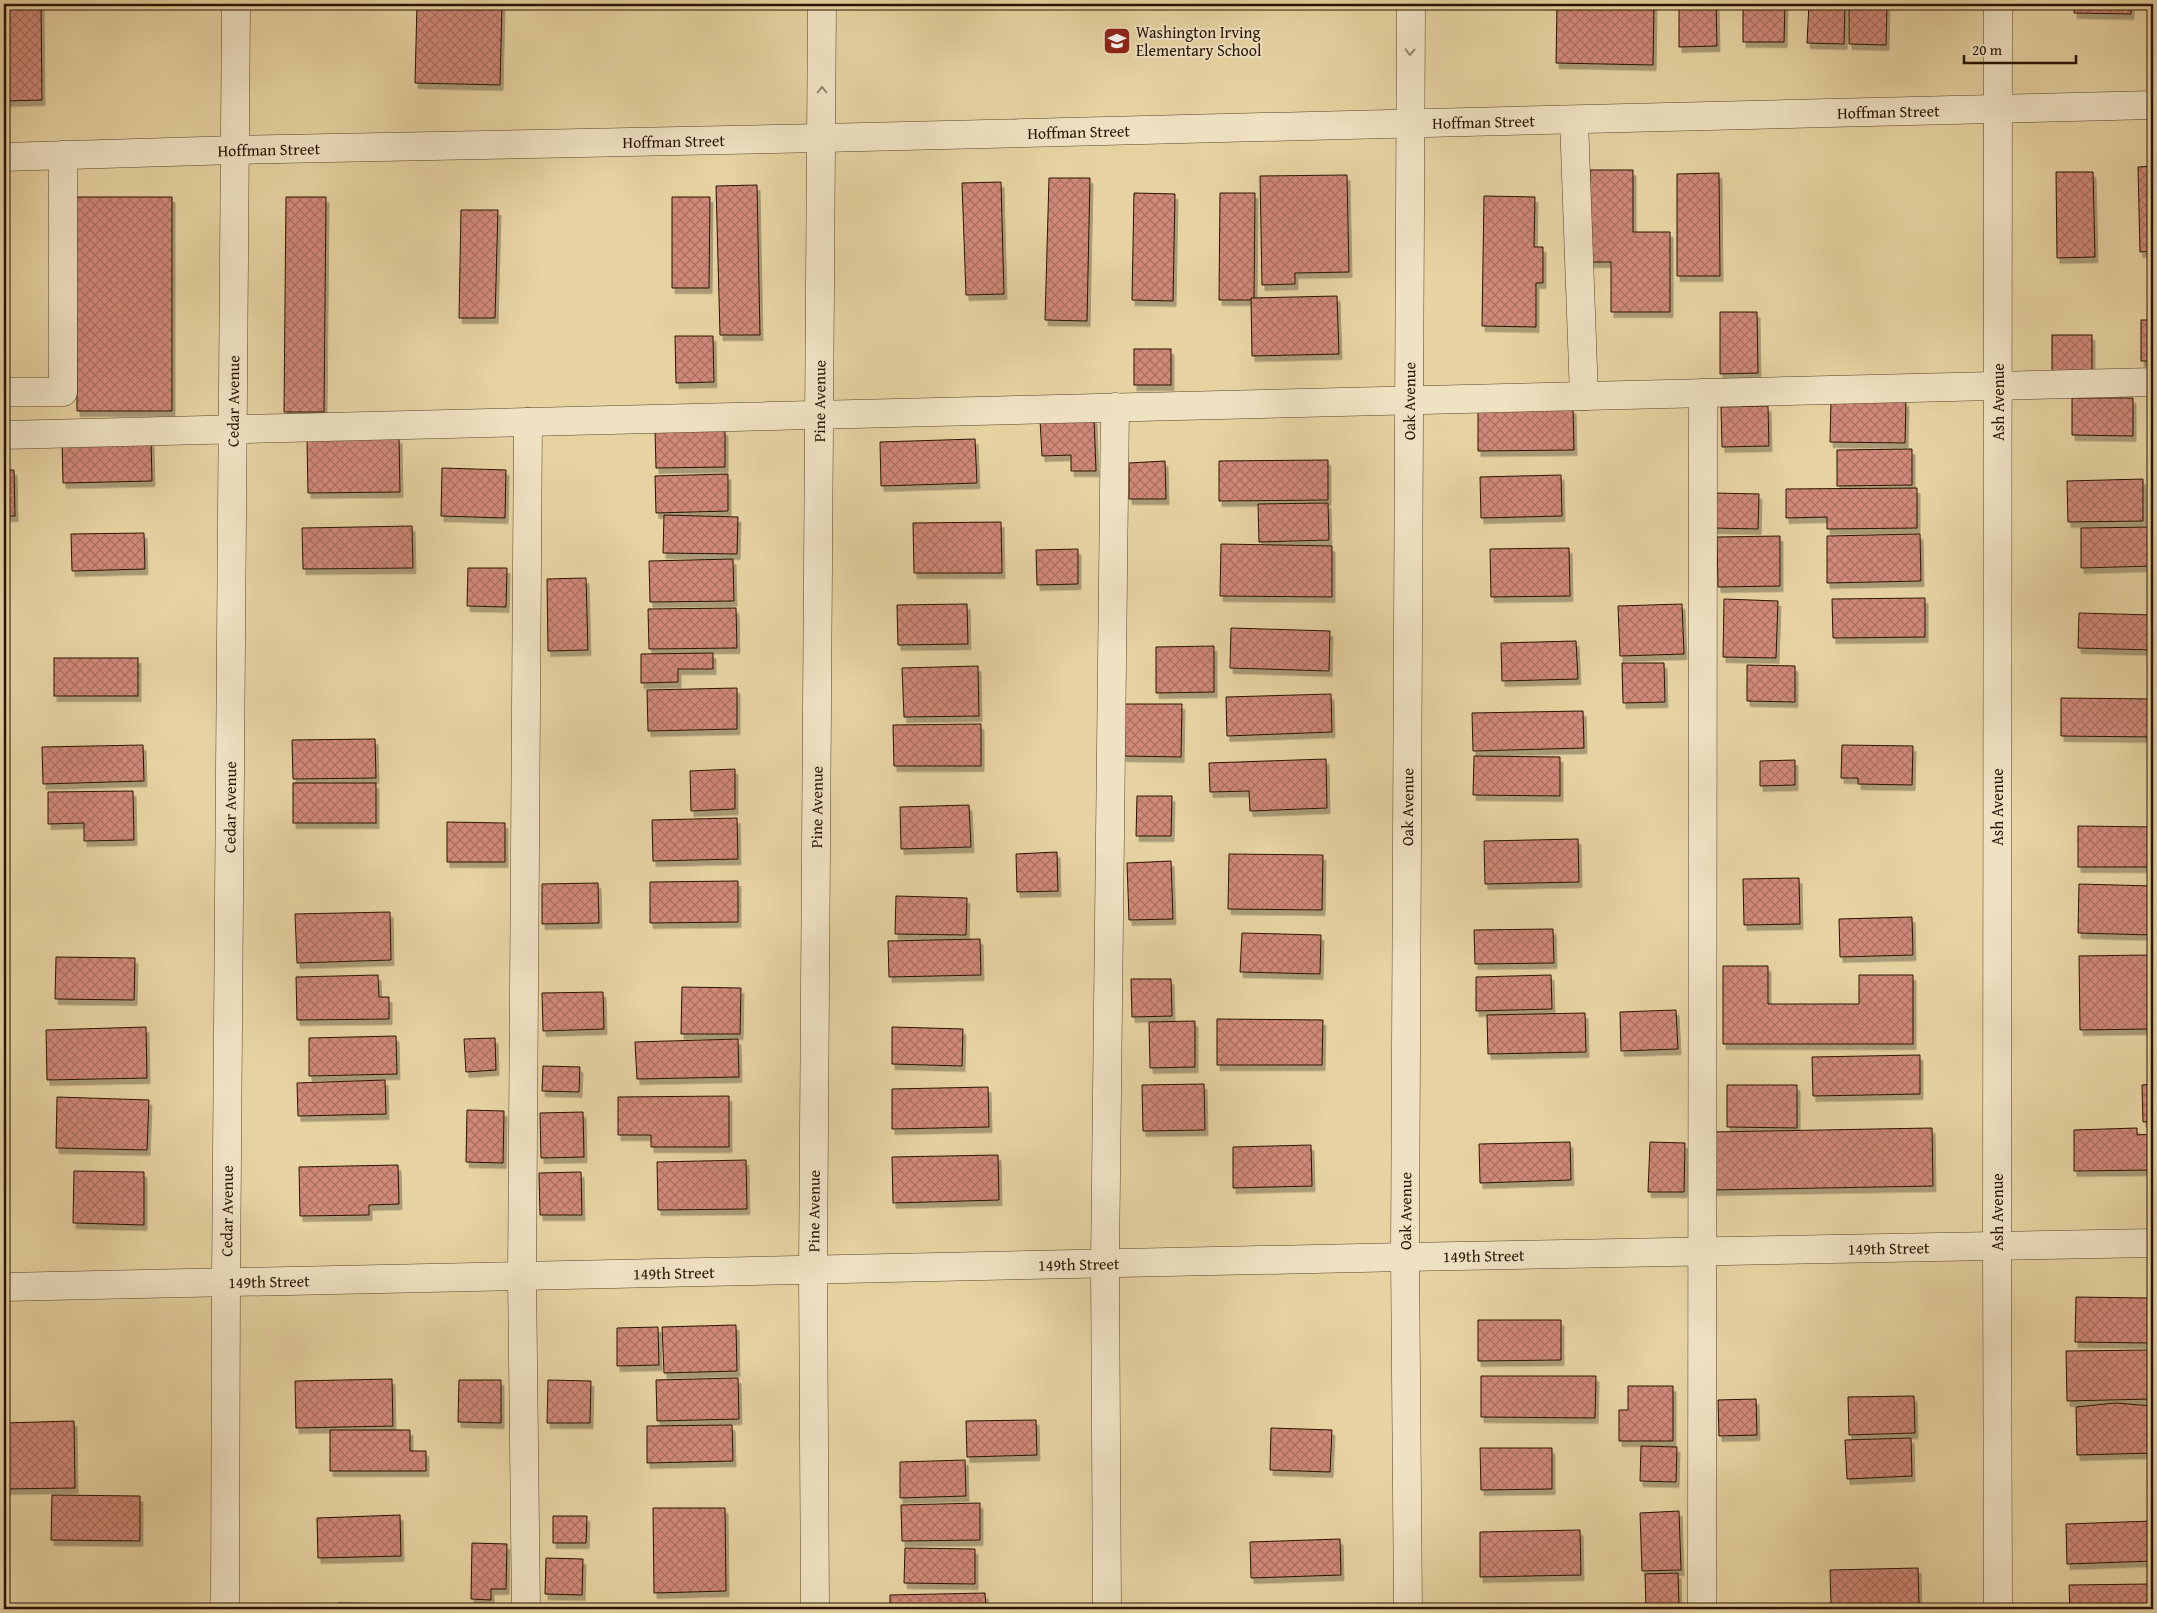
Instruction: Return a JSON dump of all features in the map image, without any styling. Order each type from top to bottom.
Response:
[{"type":"street","name":"Cedar Avenue","points":[[225,1609],[236,4]]},
{"type":"street","name":"Pine Avenue","points":[[815,1609],[813,1271],[822,4]]},
{"type":"street","name":"Oak Avenue","points":[[1408,1609],[1405,1256],[1411,4]]},
{"type":"street","name":"Ash Avenue","points":[[1998,4],[1998,1609]]},
{"type":"street","name":"Hoffman Street","points":[[4,157],[235,150],[1409,125],[2153,105]]},
{"type":"street","points":[[1574,120],[1584,396]]},
{"type":"street","points":[[4,392],[63,392],[63,155]]},
{"type":"street","points":[[4,435],[2153,382]]},
{"type":"street","points":[[1702,1609],[1703,393]]},
{"type":"street","points":[[1107,1609],[1105,1264],[1115,407]]},
{"type":"street","points":[[526,1609],[522,1277],[528,422]]},
{"type":"street","name":"149th Street","points":[[4,1287],[813,1271],[1405,1256],[2153,1243]]},
{"type":"building","points":[[4,4],[41,4],[42,100],[4,101]]},
{"type":"building","points":[[417,4],[502,4],[500,85],[415,83]]},
{"type":"building","points":[[1557,4],[1654,4],[1653,65],[1556,63]]},
{"type":"building","points":[[1679,4],[1716,4],[1717,46],[1679,47]]},
{"type":"building","points":[[1743,4],[1785,4],[1784,42],[1743,42]]},
{"type":"building","points":[[1809,4],[1845,4],[1844,44],[1807,43]]},
{"type":"building","points":[[1849,4],[1887,4],[1886,45],[1849,44]]},
{"type":"building","points":[[2075,4],[2131,4],[2131,14],[2074,13]]},
{"type":"building","points":[[2153,166],[2153,251],[2140,252],[2138,167]]},
{"type":"building","points":[[1590,170],[1633,170],[1633,232],[1670,232],[1670,312],[1611,312],[1611,262],[1590,262]]},
{"type":"building","points":[[2056,172],[2093,172],[2095,257],[2057,258]]},
{"type":"building","points":[[1719,173],[1720,276],[1677,276],[1677,174]]},
{"type":"building","points":[[1347,175],[1349,272],[1295,273],[1295,284],[1262,285],[1260,176]]},
{"type":"building","points":[[1049,178],[1090,178],[1087,321],[1045,320]]},
{"type":"building","points":[[1001,182],[1004,294],[966,295],[962,183]]},
{"type":"building","points":[[757,185],[760,335],[720,335],[716,186]]},
{"type":"building","points":[[1134,193],[1175,194],[1173,301],[1132,300]]},
{"type":"building","points":[[1220,193],[1255,193],[1254,300],[1219,300]]},
{"type":"building","points":[[1484,196],[1535,197],[1534,247],[1543,247],[1543,283],[1536,283],[1536,327],[1482,326]]},
{"type":"building","points":[[76,197],[172,197],[172,411],[77,411]]},
{"type":"building","points":[[286,197],[326,197],[324,412],[284,412]]},
{"type":"building","points":[[672,197],[710,197],[709,288],[672,288]]},
{"type":"building","points":[[461,210],[498,210],[495,318],[459,318]]},
{"type":"building","points":[[1337,296],[1339,354],[1252,356],[1251,298]]},
{"type":"building","points":[[1720,312],[1757,312],[1758,373],[1720,374]]},
{"type":"building","points":[[2141,320],[2153,320],[2153,361],[2141,361]]},
{"type":"building","points":[[2052,335],[2092,335],[2092,371],[2052,371]]},
{"type":"building","points":[[675,336],[713,336],[714,382],[676,383]]},
{"type":"building","points":[[1134,349],[1171,349],[1171,385],[1134,385]]},
{"type":"building","points":[[2072,398],[2133,398],[2133,436],[2072,435]]},
{"type":"building","points":[[1831,400],[1906,401],[1905,443],[1830,442]]},
{"type":"building","points":[[1768,406],[1769,446],[1722,447],[1721,407]]},
{"type":"building","points":[[1573,408],[1574,450],[1478,451],[1478,410]]},
{"type":"building","points":[[1094,418],[1096,471],[1071,471],[1071,455],[1042,456],[1040,420]]},
{"type":"building","points":[[725,430],[725,467],[656,468],[655,431]]},
{"type":"building","points":[[399,438],[400,492],[308,493],[307,440]]},
{"type":"building","points":[[975,439],[977,483],[881,486],[880,442]]},
{"type":"building","points":[[151,440],[152,481],[63,483],[62,441]]},
{"type":"building","points":[[1912,449],[1912,485],[1837,486],[1837,450]]},
{"type":"building","points":[[1328,460],[1328,500],[1219,501],[1219,461]]},
{"type":"building","points":[[1165,461],[1166,499],[1129,499],[1129,463]]},
{"type":"building","points":[[442,468],[506,470],[505,518],[441,516]]},
{"type":"building","points":[[4,470],[14,470],[15,516],[4,516]]},
{"type":"building","points":[[728,474],[728,511],[656,513],[655,476]]},
{"type":"building","points":[[1561,475],[1562,516],[1481,518],[1480,477]]},
{"type":"building","points":[[2143,479],[2143,521],[2068,522],[2067,481]]},
{"type":"building","points":[[1917,488],[1917,528],[1827,529],[1827,517],[1786,518],[1786,489]]},
{"type":"building","points":[[1714,493],[1759,494],[1758,529],[1713,528]]},
{"type":"building","points":[[1328,503],[1329,540],[1259,542],[1258,504]]},
{"type":"building","points":[[664,515],[738,517],[737,554],[663,553]]},
{"type":"building","points":[[1001,522],[1002,573],[914,573],[913,523]]},
{"type":"building","points":[[412,526],[413,568],[303,569],[302,528]]},
{"type":"building","points":[[2153,527],[2153,566],[2081,568],[2081,528]]},
{"type":"building","points":[[144,533],[145,569],[72,571],[71,534]]},
{"type":"building","points":[[1920,534],[1921,581],[1827,583],[1827,536]]},
{"type":"building","points":[[1780,536],[1780,586],[1718,587],[1717,537]]},
{"type":"building","points":[[1221,544],[1332,546],[1332,597],[1220,596]]},
{"type":"building","points":[[1569,548],[1570,596],[1491,597],[1490,549]]},
{"type":"building","points":[[1078,549],[1078,584],[1037,585],[1036,550]]},
{"type":"building","points":[[733,559],[734,601],[650,602],[649,561]]},
{"type":"building","points":[[468,568],[507,568],[506,607],[467,606]]},
{"type":"building","points":[[586,578],[588,650],[548,651],[547,579]]},
{"type":"building","points":[[1925,598],[1925,637],[1833,638],[1832,599]]},
{"type":"building","points":[[1724,599],[1778,601],[1776,658],[1723,657]]},
{"type":"building","points":[[967,604],[968,644],[898,645],[897,605]]},
{"type":"building","points":[[1682,604],[1684,654],[1620,656],[1618,606]]},
{"type":"building","points":[[736,608],[737,648],[649,649],[648,609]]},
{"type":"building","points":[[2079,613],[2153,615],[2153,650],[2078,648]]},
{"type":"building","points":[[1231,628],[1330,631],[1329,671],[1230,668]]},
{"type":"building","points":[[1576,641],[1578,679],[1502,681],[1501,643]]},
{"type":"building","points":[[1214,646],[1214,692],[1156,693],[1156,647]]},
{"type":"building","points":[[713,653],[713,669],[678,669],[678,682],[641,683],[641,654]]},
{"type":"building","points":[[54,658],[138,658],[138,696],[54,696]]},
{"type":"building","points":[[1622,663],[1664,663],[1665,702],[1623,703]]},
{"type":"building","points":[[1747,665],[1795,666],[1795,702],[1747,701]]},
{"type":"building","points":[[978,666],[979,716],[904,717],[902,668]]},
{"type":"building","points":[[737,688],[737,729],[648,731],[647,690]]},
{"type":"building","points":[[1331,694],[1332,732],[1227,736],[1226,697]]},
{"type":"building","points":[[2061,698],[2153,699],[2153,737],[2061,736]]},
{"type":"building","points":[[1124,704],[1182,704],[1181,757],[1123,756]]},
{"type":"building","points":[[1583,711],[1584,748],[1473,751],[1472,713]]},
{"type":"building","points":[[981,724],[981,766],[894,766],[893,725]]},
{"type":"building","points":[[375,739],[376,778],[293,779],[292,740]]},
{"type":"building","points":[[143,745],[144,781],[43,784],[42,747]]},
{"type":"building","points":[[1842,745],[1913,746],[1912,785],[1858,784],[1858,778],[1841,778]]},
{"type":"building","points":[[1474,756],[1560,757],[1560,796],[1473,795]]},
{"type":"building","points":[[1326,759],[1327,808],[1250,811],[1249,791],[1210,792],[1209,763]]},
{"type":"building","points":[[1795,760],[1795,785],[1760,786],[1760,761]]},
{"type":"building","points":[[735,769],[735,809],[691,811],[690,771]]},
{"type":"building","points":[[293,783],[376,783],[376,823],[293,823]]},
{"type":"building","points":[[133,791],[134,840],[84,841],[84,823],[48,824],[48,792]]},
{"type":"building","points":[[1137,796],[1172,796],[1171,836],[1136,836]]},
{"type":"building","points":[[969,805],[971,847],[901,849],[900,807]]},
{"type":"building","points":[[737,818],[738,859],[653,861],[652,820]]},
{"type":"building","points":[[447,822],[505,823],[505,862],[447,862]]},
{"type":"building","points":[[2078,826],[2153,827],[2153,867],[2078,867]]},
{"type":"building","points":[[1578,839],[1579,882],[1485,884],[1484,841]]},
{"type":"building","points":[[1057,852],[1058,891],[1017,892],[1016,854]]},
{"type":"building","points":[[1229,854],[1323,855],[1322,910],[1228,909]]},
{"type":"building","points":[[1171,861],[1173,919],[1129,920],[1127,863]]},
{"type":"building","points":[[1799,878],[1800,924],[1744,925],[1743,879]]},
{"type":"building","points":[[738,881],[738,922],[650,923],[650,882]]},
{"type":"building","points":[[598,883],[599,923],[542,924],[542,884]]},
{"type":"building","points":[[2079,884],[2153,886],[2153,935],[2078,933]]},
{"type":"building","points":[[896,896],[967,898],[966,935],[895,934]]},
{"type":"building","points":[[390,912],[391,960],[297,963],[295,914]]},
{"type":"building","points":[[1912,917],[1913,955],[1840,957],[1839,919]]},
{"type":"building","points":[[1553,929],[1554,963],[1475,964],[1474,930]]},
{"type":"building","points":[[1242,933],[1321,935],[1320,974],[1240,972]]},
{"type":"building","points":[[980,939],[981,975],[889,977],[888,941]]},
{"type":"building","points":[[2149,955],[2150,1029],[2080,1030],[2079,956]]},
{"type":"building","points":[[56,957],[135,958],[134,1000],[55,999]]},
{"type":"building","points":[[1723,966],[1768,966],[1768,1004],[1859,1004],[1859,975],[1913,975],[1913,1044],[1723,1044]]},
{"type":"building","points":[[378,975],[379,997],[389,997],[389,1019],[297,1020],[296,977]]},
{"type":"building","points":[[1551,975],[1552,1009],[1476,1011],[1476,977]]},
{"type":"building","points":[[1131,979],[1171,979],[1172,1016],[1132,1017]]},
{"type":"building","points":[[682,987],[741,988],[740,1034],[681,1034]]},
{"type":"building","points":[[603,992],[604,1029],[543,1031],[542,993]]},
{"type":"building","points":[[1676,1010],[1678,1049],[1621,1051],[1620,1012]]},
{"type":"building","points":[[1585,1013],[1586,1052],[1488,1054],[1487,1015]]},
{"type":"building","points":[[1217,1019],[1323,1020],[1322,1065],[1217,1065]]},
{"type":"building","points":[[1195,1021],[1195,1067],[1150,1068],[1149,1022]]},
{"type":"building","points":[[146,1027],[147,1078],[47,1080],[46,1030]]},
{"type":"building","points":[[892,1027],[963,1029],[962,1066],[892,1064]]},
{"type":"building","points":[[396,1036],[397,1074],[309,1076],[309,1038]]},
{"type":"building","points":[[495,1038],[496,1070],[466,1072],[464,1039]]},
{"type":"building","points":[[738,1039],[739,1077],[637,1079],[635,1042]]},
{"type":"building","points":[[1920,1055],[1920,1094],[1813,1096],[1812,1057]]},
{"type":"building","points":[[543,1066],[580,1067],[579,1092],[542,1091]]},
{"type":"building","points":[[385,1080],[386,1114],[298,1116],[297,1083]]},
{"type":"building","points":[[1204,1084],[1205,1130],[1143,1131],[1142,1085]]},
{"type":"building","points":[[2153,1084],[2153,1121],[2143,1122],[2142,1085]]},
{"type":"building","points":[[1727,1085],[1797,1085],[1797,1128],[1727,1127]]},
{"type":"building","points":[[988,1087],[989,1127],[892,1129],[892,1089]]},
{"type":"building","points":[[729,1096],[729,1147],[651,1147],[651,1135],[618,1135],[618,1097]]},
{"type":"building","points":[[57,1097],[149,1100],[147,1150],[56,1148]]},
{"type":"building","points":[[467,1110],[504,1111],[503,1163],[466,1162]]},
{"type":"building","points":[[583,1112],[584,1157],[541,1158],[540,1113]]},
{"type":"building","points":[[1932,1128],[1933,1186],[1712,1190],[1711,1132]]},
{"type":"building","points":[[2137,1128],[2137,1135],[2153,1134],[2153,1170],[2074,1171],[2074,1130]]},
{"type":"building","points":[[1570,1142],[1571,1180],[1480,1183],[1479,1144]]},
{"type":"building","points":[[1650,1142],[1685,1143],[1684,1192],[1648,1192]]},
{"type":"building","points":[[1311,1145],[1312,1186],[1233,1188],[1233,1147]]},
{"type":"building","points":[[998,1155],[999,1200],[893,1203],[892,1157]]},
{"type":"building","points":[[746,1160],[747,1209],[658,1210],[657,1162]]},
{"type":"building","points":[[398,1165],[399,1204],[369,1205],[369,1215],[300,1216],[299,1167]]},
{"type":"building","points":[[74,1171],[144,1172],[144,1225],[73,1223]]},
{"type":"building","points":[[581,1172],[582,1215],[540,1215],[539,1173]]},
{"type":"building","points":[[2076,1297],[2148,1298],[2148,1343],[2075,1342]]},
{"type":"building","points":[[1478,1320],[1561,1320],[1561,1360],[1478,1361]]},
{"type":"building","points":[[736,1325],[737,1371],[664,1373],[662,1327]]},
{"type":"building","points":[[658,1327],[659,1365],[617,1366],[617,1328]]},
{"type":"building","points":[[2149,1350],[2150,1399],[2067,1401],[2066,1351]]},
{"type":"building","points":[[1481,1376],[1596,1376],[1595,1418],[1481,1417]]},
{"type":"building","points":[[738,1378],[739,1419],[657,1421],[656,1380]]},
{"type":"building","points":[[392,1379],[393,1426],[296,1428],[295,1381]]},
{"type":"building","points":[[459,1380],[501,1380],[501,1423],[458,1422]]},
{"type":"building","points":[[548,1380],[591,1381],[590,1423],[547,1423]]},
{"type":"building","points":[[1628,1386],[1673,1386],[1673,1441],[1619,1441],[1619,1410],[1628,1410]]},
{"type":"building","points":[[1914,1396],[1915,1433],[1849,1435],[1848,1397]]},
{"type":"building","points":[[1756,1399],[1757,1435],[1719,1436],[1718,1400]]},
{"type":"building","points":[[2115,1403],[2153,1406],[2153,1453],[2077,1455],[2076,1407]]},
{"type":"building","points":[[1036,1420],[1037,1455],[967,1457],[966,1421]]},
{"type":"building","points":[[74,1421],[75,1488],[4,1489],[4,1423]]},
{"type":"building","points":[[732,1425],[733,1461],[647,1463],[647,1426]]},
{"type":"building","points":[[1271,1428],[1332,1430],[1330,1472],[1270,1470]]},
{"type":"building","points":[[330,1430],[410,1430],[410,1451],[426,1451],[426,1471],[330,1471]]},
{"type":"building","points":[[1911,1438],[1912,1476],[1847,1479],[1845,1440]]},
{"type":"building","points":[[1641,1446],[1677,1447],[1676,1482],[1640,1481]]},
{"type":"building","points":[[1480,1448],[1552,1448],[1552,1489],[1481,1490]]},
{"type":"building","points":[[965,1460],[966,1496],[900,1498],[900,1462]]},
{"type":"building","points":[[52,1495],[140,1496],[140,1541],[51,1540]]},
{"type":"building","points":[[980,1503],[980,1540],[902,1541],[901,1505]]},
{"type":"building","points":[[653,1508],[725,1508],[726,1591],[654,1593]]},
{"type":"building","points":[[1679,1511],[1681,1570],[1642,1571],[1640,1513]]},
{"type":"building","points":[[400,1515],[401,1556],[318,1558],[317,1518]]},
{"type":"building","points":[[553,1516],[587,1516],[586,1543],[553,1543]]},
{"type":"building","points":[[2153,1521],[2153,1561],[2067,1564],[2066,1524]]},
{"type":"building","points":[[1580,1530],[1581,1575],[1480,1577],[1480,1532]]},
{"type":"building","points":[[1340,1539],[1341,1575],[1251,1578],[1250,1542]]},
{"type":"building","points":[[472,1543],[507,1544],[506,1589],[491,1589],[491,1600],[471,1599]]},
{"type":"building","points":[[905,1548],[975,1549],[975,1584],[904,1583]]},
{"type":"building","points":[[546,1558],[583,1559],[582,1595],[545,1594]]},
{"type":"building","points":[[1918,1568],[1919,1604],[1831,1606],[1830,1570]]},
{"type":"building","points":[[1678,1573],[1679,1607],[1646,1608],[1645,1574]]},
{"type":"building","points":[[2150,1584],[2150,1609],[2070,1609],[2069,1585]]},
{"type":"building","points":[[985,1593],[986,1609],[890,1609],[890,1595]]},
{"type":"building","points":[[338,1603],[416,1604],[416,1609],[338,1609]]},
{"type":"place","name":"Washington Irving Elementary School","points":[[1117,41]]}]
